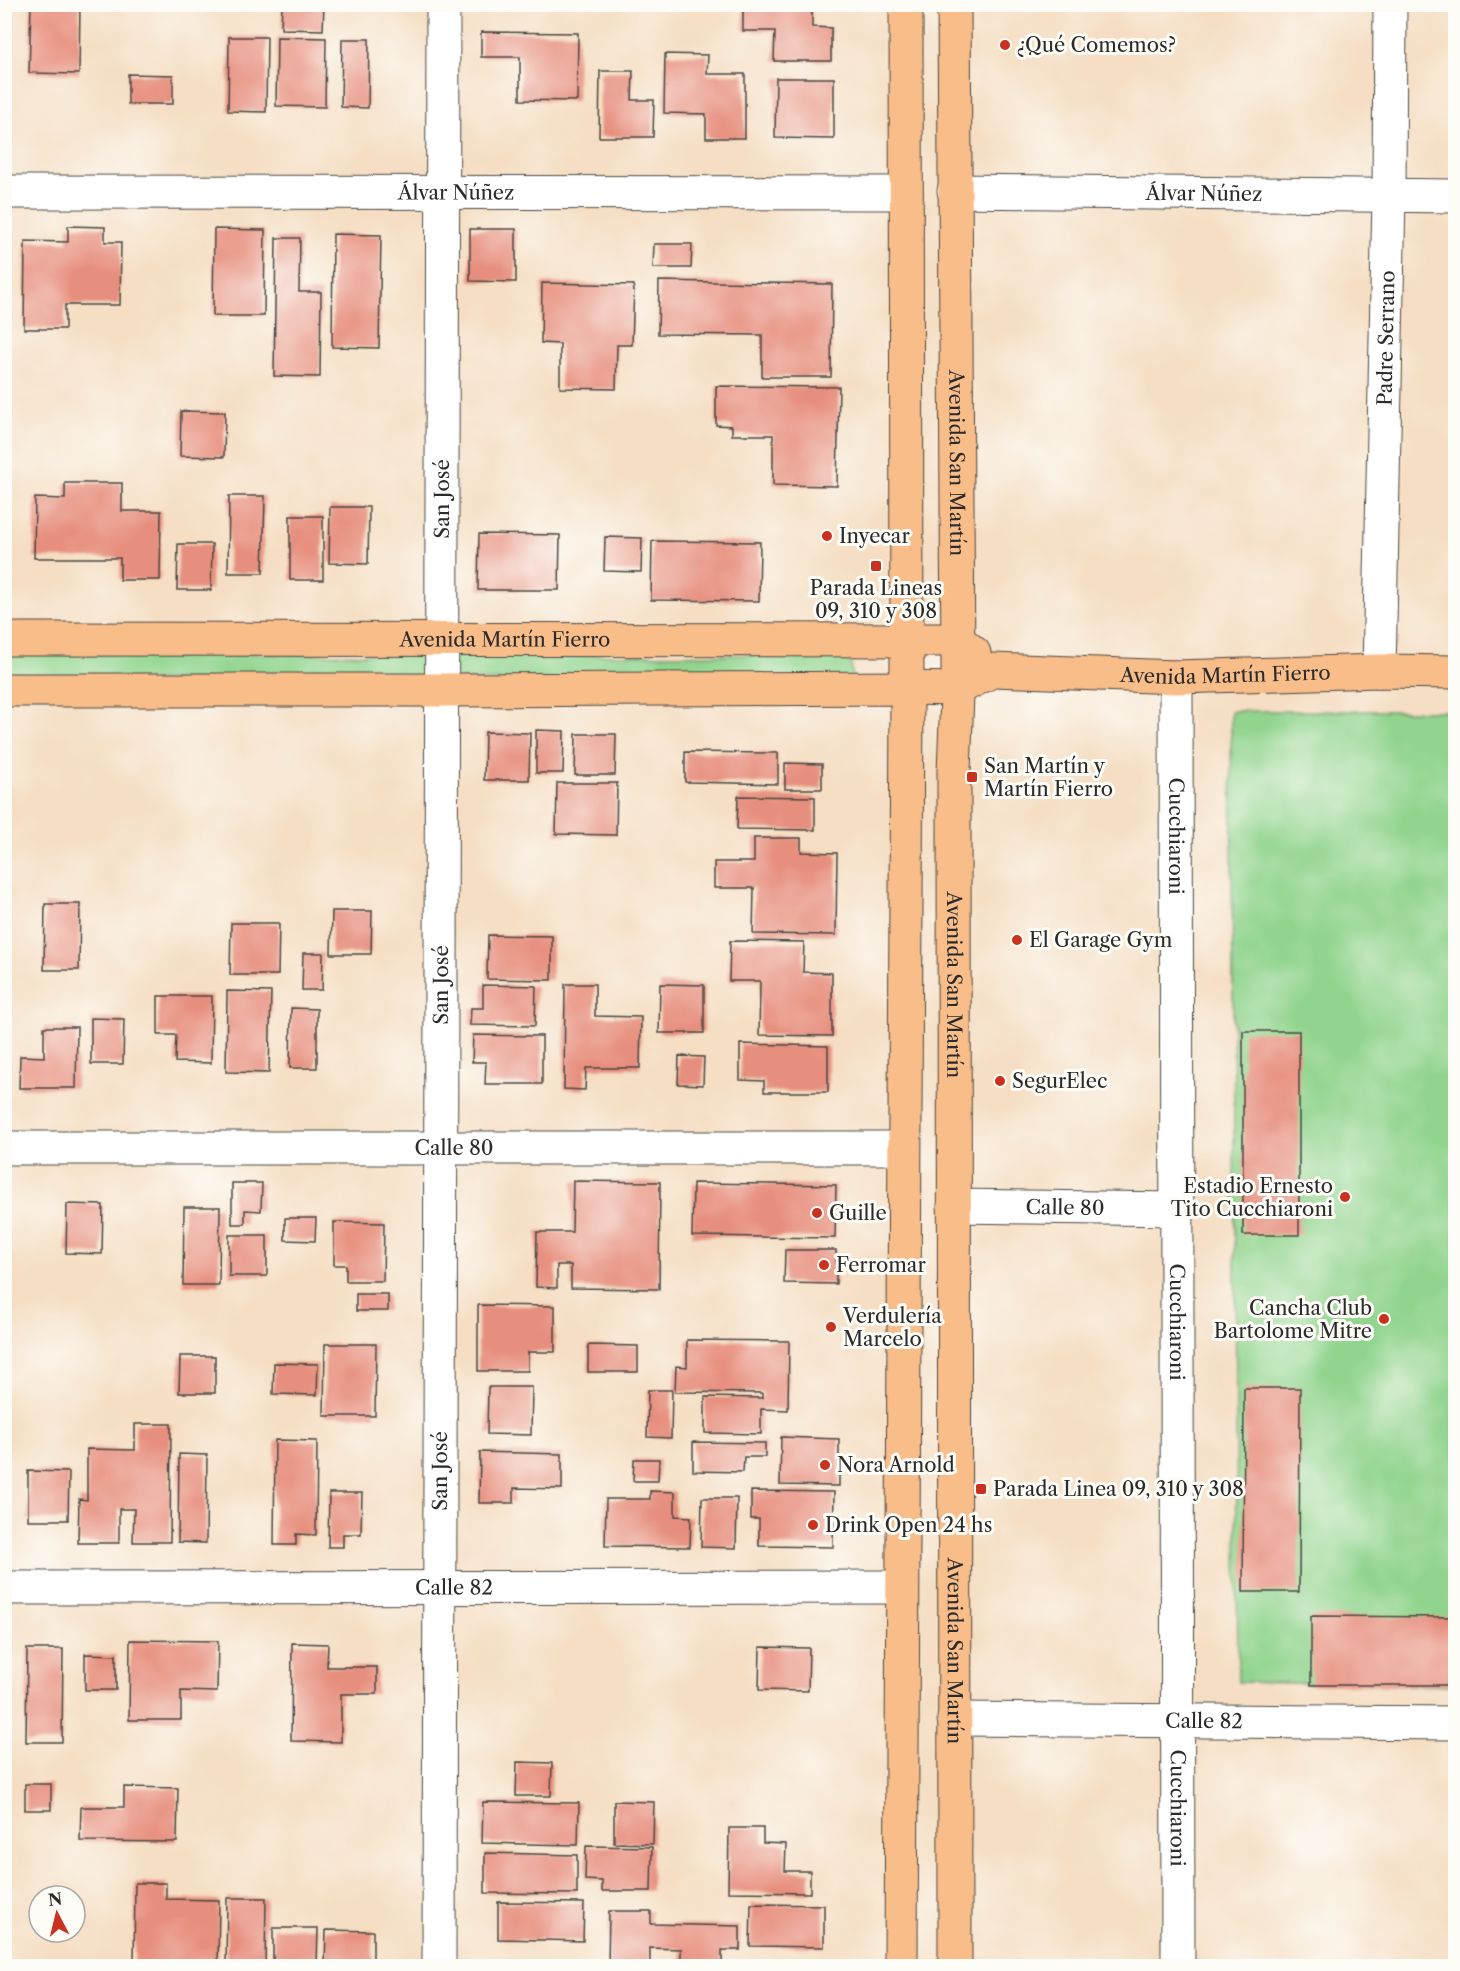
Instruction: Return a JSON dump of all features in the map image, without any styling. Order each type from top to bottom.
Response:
[{"type":"main road","points":[[901,1966],[907,687],[906,4]]},
{"type":"main road","name":"Avenida San Martín","points":[[954,4],[958,640],[954,772],[955,1966]]},
{"type":"main road","name":"Avenida Martín Fierro","points":[[4,639],[958,640]]},
{"type":"main road","points":[[958,640],[994,670]]},
{"type":"main road","name":"Avenida Martín Fierro","points":[[4,690],[907,687],[957,689],[994,670],[1176,677],[1379,671],[1455,672]]},
{"type":"street","name":"San José","points":[[439,1966],[443,4]]},
{"type":"street","name":"Padre Serrano","points":[[1379,671],[1389,196],[1390,4]]},
{"type":"street","name":"Álvar Núñez","points":[[954,191],[1455,196]]},
{"type":"street","name":"Álvar Núñez","points":[[4,192],[906,193]]},
{"type":"street","name":"Cucchiaroni","points":[[1176,677],[1178,1966]]},
{"type":"street","name":"Calle 80","points":[[4,1148],[904,1148]]},
{"type":"street","name":"Calle 80","points":[[954,1206],[1177,1209]]},
{"type":"street","name":"Calle 82","points":[[4,1588],[902,1587]]},
{"type":"street","name":"Calle 82","points":[[954,1719],[1455,1723]]},
{"type":"green space","points":[[5,654],[850,655],[853,681],[5,680]]},
{"type":"green space","name":"Estadio Ernesto Tito Cucchiaroni","points":[[1231,711],[1455,711],[1455,1686],[1238,1682]]},
{"type":"building","points":[[31,4],[80,4],[79,74],[29,73]]},
{"type":"building","points":[[282,4],[324,4],[323,30],[281,29]]},
{"type":"building","points":[[743,4],[812,4],[812,27],[831,28],[831,61],[774,61],[775,31],[743,31]]},
{"type":"building","points":[[481,32],[578,33],[577,101],[520,100],[520,57],[481,57]]},
{"type":"building","points":[[229,37],[267,37],[266,112],[228,111]]},
{"type":"building","points":[[277,37],[326,38],[325,107],[276,106]]},
{"type":"building","points":[[342,39],[369,39],[368,108],[341,107]]},
{"type":"building","points":[[665,54],[708,55],[707,74],[745,74],[745,138],[706,138],[706,114],[664,113]]},
{"type":"building","points":[[600,71],[633,71],[632,100],[654,100],[653,137],[599,137]]},
{"type":"building","points":[[128,74],[173,75],[173,104],[128,104]]},
{"type":"building","points":[[776,78],[834,78],[834,139],[775,138]]},
{"type":"building","points":[[68,226],[105,227],[105,242],[121,242],[120,305],[65,305],[65,329],[24,329],[25,241],[68,242]]},
{"type":"building","points":[[214,229],[265,230],[264,316],[213,316]]},
{"type":"building","points":[[470,229],[516,229],[516,282],[470,281]]},
{"type":"building","points":[[333,234],[381,235],[379,348],[332,347]]},
{"type":"building","points":[[276,238],[300,238],[299,292],[321,292],[320,377],[274,376]]},
{"type":"building","points":[[654,244],[692,244],[691,268],[653,268]]},
{"type":"building","points":[[659,281],[832,284],[831,377],[762,377],[762,335],[658,334]]},
{"type":"building","points":[[542,283],[634,285],[632,345],[617,345],[616,389],[560,388],[560,344],[541,343]]},
{"type":"building","points":[[716,386],[839,387],[837,486],[773,485],[773,435],[732,435],[732,426],[716,425]]},
{"type":"building","points":[[181,411],[225,412],[224,457],[180,456]]},
{"type":"building","points":[[65,483],[122,483],[122,511],[161,511],[160,580],[120,580],[120,558],[34,558],[35,498],[65,499]]},
{"type":"building","points":[[229,496],[265,496],[263,573],[228,573]]},
{"type":"building","points":[[330,507],[369,507],[368,564],[329,563]]},
{"type":"building","points":[[290,516],[323,516],[323,580],[290,580]]},
{"type":"building","points":[[479,534],[560,535],[559,590],[478,590]]},
{"type":"building","points":[[605,537],[642,538],[641,572],[604,571]]},
{"type":"building","points":[[652,541],[760,542],[759,601],[651,600]]},
{"type":"building","points":[[178,544],[212,544],[211,590],[177,590]]},
{"type":"building","points":[[536,730],[564,731],[563,773],[536,773]]},
{"type":"building","points":[[485,732],[530,733],[529,780],[484,780]]},
{"type":"building","points":[[576,734],[616,734],[615,775],[575,775]]},
{"type":"building","points":[[685,752],[778,753],[778,784],[685,782]]},
{"type":"building","points":[[785,763],[822,764],[822,789],[785,789]]},
{"type":"building","points":[[557,783],[617,783],[616,835],[556,834]]},
{"type":"building","points":[[738,796],[815,797],[815,830],[737,829]]},
{"type":"building","points":[[754,838],[801,838],[801,852],[837,853],[836,935],[753,934],[754,888],[714,888],[714,862],[754,862]]},
{"type":"building","points":[[45,904],[80,904],[79,970],[44,970]]},
{"type":"building","points":[[332,911],[372,911],[371,954],[331,954]]},
{"type":"building","points":[[231,923],[279,923],[278,975],[230,975]]},
{"type":"building","points":[[488,935],[552,936],[552,980],[487,979]]},
{"type":"building","points":[[730,941],[804,942],[803,972],[832,973],[832,1036],[759,1035],[760,981],[729,981]]},
{"type":"building","points":[[303,953],[323,953],[322,990],[302,990]]},
{"type":"building","points":[[565,984],[595,984],[595,1016],[641,1017],[640,1068],[586,1068],[585,1090],[564,1089]]},
{"type":"building","points":[[660,984],[704,985],[704,1033],[659,1033]]},
{"type":"building","points":[[483,985],[536,986],[535,1026],[470,1025],[471,1008],[483,1008]]},
{"type":"building","points":[[227,991],[271,992],[269,1073],[226,1072]]},
{"type":"building","points":[[158,996],[212,996],[211,1063],[175,1062],[176,1035],[158,1035]]},
{"type":"building","points":[[291,1008],[317,1009],[317,1068],[290,1068]]},
{"type":"building","points":[[91,1018],[124,1019],[123,1064],[91,1064]]},
{"type":"building","points":[[44,1027],[77,1027],[76,1088],[19,1088],[20,1056],[44,1057]]},
{"type":"building","points":[[1243,1031],[1299,1031],[1299,1235],[1243,1235]]},
{"type":"building","points":[[473,1035],[542,1036],[542,1084],[485,1084],[486,1062],[472,1062]]},
{"type":"building","points":[[740,1044],[828,1046],[828,1092],[764,1092],[764,1081],[740,1080]]},
{"type":"building","points":[[679,1056],[704,1057],[703,1085],[678,1084]]},
{"type":"building","points":[[573,1181],[660,1182],[659,1289],[571,1288],[571,1265],[557,1265],[557,1288],[536,1287],[537,1232],[572,1232]]},
{"type":"building","points":[[232,1183],[262,1183],[261,1211],[245,1210],[245,1224],[232,1224]]},
{"type":"building","points":[[693,1183],[836,1185],[835,1238],[692,1236]]},
{"type":"building","points":[[67,1204],[103,1205],[102,1254],[66,1253]]},
{"type":"building","points":[[184,1207],[220,1207],[219,1285],[183,1285]]},
{"type":"building","points":[[285,1218],[316,1218],[315,1241],[285,1240]]},
{"type":"building","points":[[334,1222],[384,1223],[383,1281],[346,1281],[346,1265],[334,1265]]},
{"type":"building","points":[[229,1235],[267,1235],[267,1276],[229,1276]]},
{"type":"building","points":[[785,1250],[836,1250],[836,1284],[784,1283]]},
{"type":"building","points":[[356,1294],[388,1294],[388,1311],[356,1311]]},
{"type":"building","points":[[478,1305],[555,1306],[555,1352],[528,1352],[528,1371],[478,1371]]},
{"type":"building","points":[[687,1340],[789,1341],[788,1410],[761,1409],[761,1434],[705,1433],[705,1397],[762,1398],[762,1393],[675,1392],[676,1366],[687,1367]]},
{"type":"building","points":[[325,1344],[376,1344],[375,1416],[324,1416]]},
{"type":"building","points":[[588,1345],[638,1346],[638,1372],[588,1372]]},
{"type":"building","points":[[180,1356],[215,1356],[215,1393],[179,1393]]},
{"type":"building","points":[[274,1363],[318,1364],[317,1395],[273,1394]]},
{"type":"building","points":[[488,1387],[532,1387],[531,1435],[487,1434]]},
{"type":"building","points":[[1244,1388],[1300,1388],[1299,1592],[1243,1592]]},
{"type":"building","points":[[648,1390],[672,1390],[671,1438],[647,1437]]},
{"type":"building","points":[[135,1424],[171,1424],[170,1542],[133,1542],[134,1509],[119,1509],[119,1543],[78,1543],[79,1499],[87,1500],[87,1449],[135,1450]]},
{"type":"building","points":[[781,1437],[839,1439],[839,1486],[780,1485]]},
{"type":"building","points":[[275,1440],[317,1441],[316,1535],[296,1534],[296,1545],[274,1545]]},
{"type":"building","points":[[693,1442],[765,1443],[765,1457],[744,1457],[743,1472],[693,1471]]},
{"type":"building","points":[[480,1452],[562,1454],[562,1489],[514,1488],[514,1503],[479,1503]]},
{"type":"building","points":[[179,1454],[207,1455],[206,1543],[178,1542]]},
{"type":"building","points":[[634,1459],[659,1459],[658,1481],[633,1481]]},
{"type":"building","points":[[28,1471],[69,1472],[68,1520],[28,1520]]},
{"type":"building","points":[[650,1491],[675,1492],[675,1516],[691,1517],[690,1547],[605,1546],[606,1499],[650,1499]]},
{"type":"building","points":[[751,1491],[834,1492],[833,1547],[759,1546],[759,1519],[751,1519]]},
{"type":"building","points":[[329,1493],[362,1493],[361,1534],[343,1534],[343,1547],[328,1547]]},
{"type":"building","points":[[702,1498],[737,1498],[736,1548],[701,1547]]},
{"type":"building","points":[[1311,1616],[1456,1617],[1456,1685],[1311,1685]]},
{"type":"building","points":[[130,1640],[218,1641],[217,1692],[181,1691],[181,1720],[129,1720]]},
{"type":"building","points":[[292,1643],[328,1644],[327,1667],[377,1667],[377,1694],[341,1694],[341,1742],[291,1741]]},
{"type":"building","points":[[760,1647],[809,1648],[808,1691],[759,1690]]},
{"type":"building","points":[[27,1649],[63,1649],[62,1742],[26,1742]]},
{"type":"building","points":[[85,1654],[116,1655],[116,1690],[85,1690]]},
{"type":"building","points":[[517,1762],[552,1763],[551,1796],[516,1796]]},
{"type":"building","points":[[25,1784],[51,1784],[51,1810],[25,1810]]},
{"type":"building","points":[[124,1787],[178,1788],[177,1842],[80,1841],[81,1807],[124,1807]]},
{"type":"building","points":[[614,1801],[654,1802],[653,1844],[614,1843]]},
{"type":"building","points":[[483,1802],[579,1803],[578,1845],[482,1843]]},
{"type":"building","points":[[729,1828],[763,1828],[763,1843],[786,1844],[785,1871],[810,1871],[810,1893],[728,1892]]},
{"type":"building","points":[[586,1846],[652,1847],[651,1891],[602,1891],[602,1881],[585,1880]]},
{"type":"building","points":[[485,1853],[577,1855],[577,1894],[485,1893]]},
{"type":"building","points":[[135,1883],[166,1883],[166,1899],[219,1900],[218,1966],[134,1965]]},
{"type":"building","points":[[227,1898],[266,1898],[265,1966],[226,1966]]},
{"type":"building","points":[[498,1902],[584,1903],[583,1941],[498,1939]]},
{"type":"building","points":[[751,1904],[824,1905],[824,1947],[750,1946]]},
{"type":"building","points":[[609,1911],[651,1911],[651,1924],[740,1926],[740,1950],[722,1950],[722,1966],[681,1966],[681,1949],[650,1948],[650,1966],[608,1966]]},
{"type":"building","points":[[273,1928],[318,1928],[317,1966],[273,1966]]},
{"type":"building","points":[[326,1930],[373,1931],[373,1966],[325,1966]]},
{"type":"place","name":"¿Qué Comemos?","points":[[1005,45]]},
{"type":"place","name":"Inyecar","points":[[827,536]]},
{"type":"place","name":"Parada Lineas 09, 310 y 308","points":[[876,566]]},
{"type":"place","name":"San Martín y Martín Fierro","points":[[972,777]]},
{"type":"place","name":"El Garage Gym","points":[[1017,940]]},
{"type":"place","name":"SegurElec","points":[[1000,1081]]},
{"type":"place","name":"Estadio Ernesto Tito Cucchiaroni","points":[[1345,1197]]},
{"type":"place","name":"Guille","points":[[817,1213]]},
{"type":"place","name":"Ferromar","points":[[824,1265]]},
{"type":"place","name":"Cancha Club Bartolome Mitre","points":[[1384,1319]]},
{"type":"place","name":"Verdulería Marcelo","points":[[831,1327]]},
{"type":"place","name":"Nora Arnold","points":[[825,1465]]},
{"type":"place","name":"Parada Linea 09, 310 y 308","points":[[981,1489]]},
{"type":"place","name":"Drink Open 24 hs","points":[[813,1525]]}]
